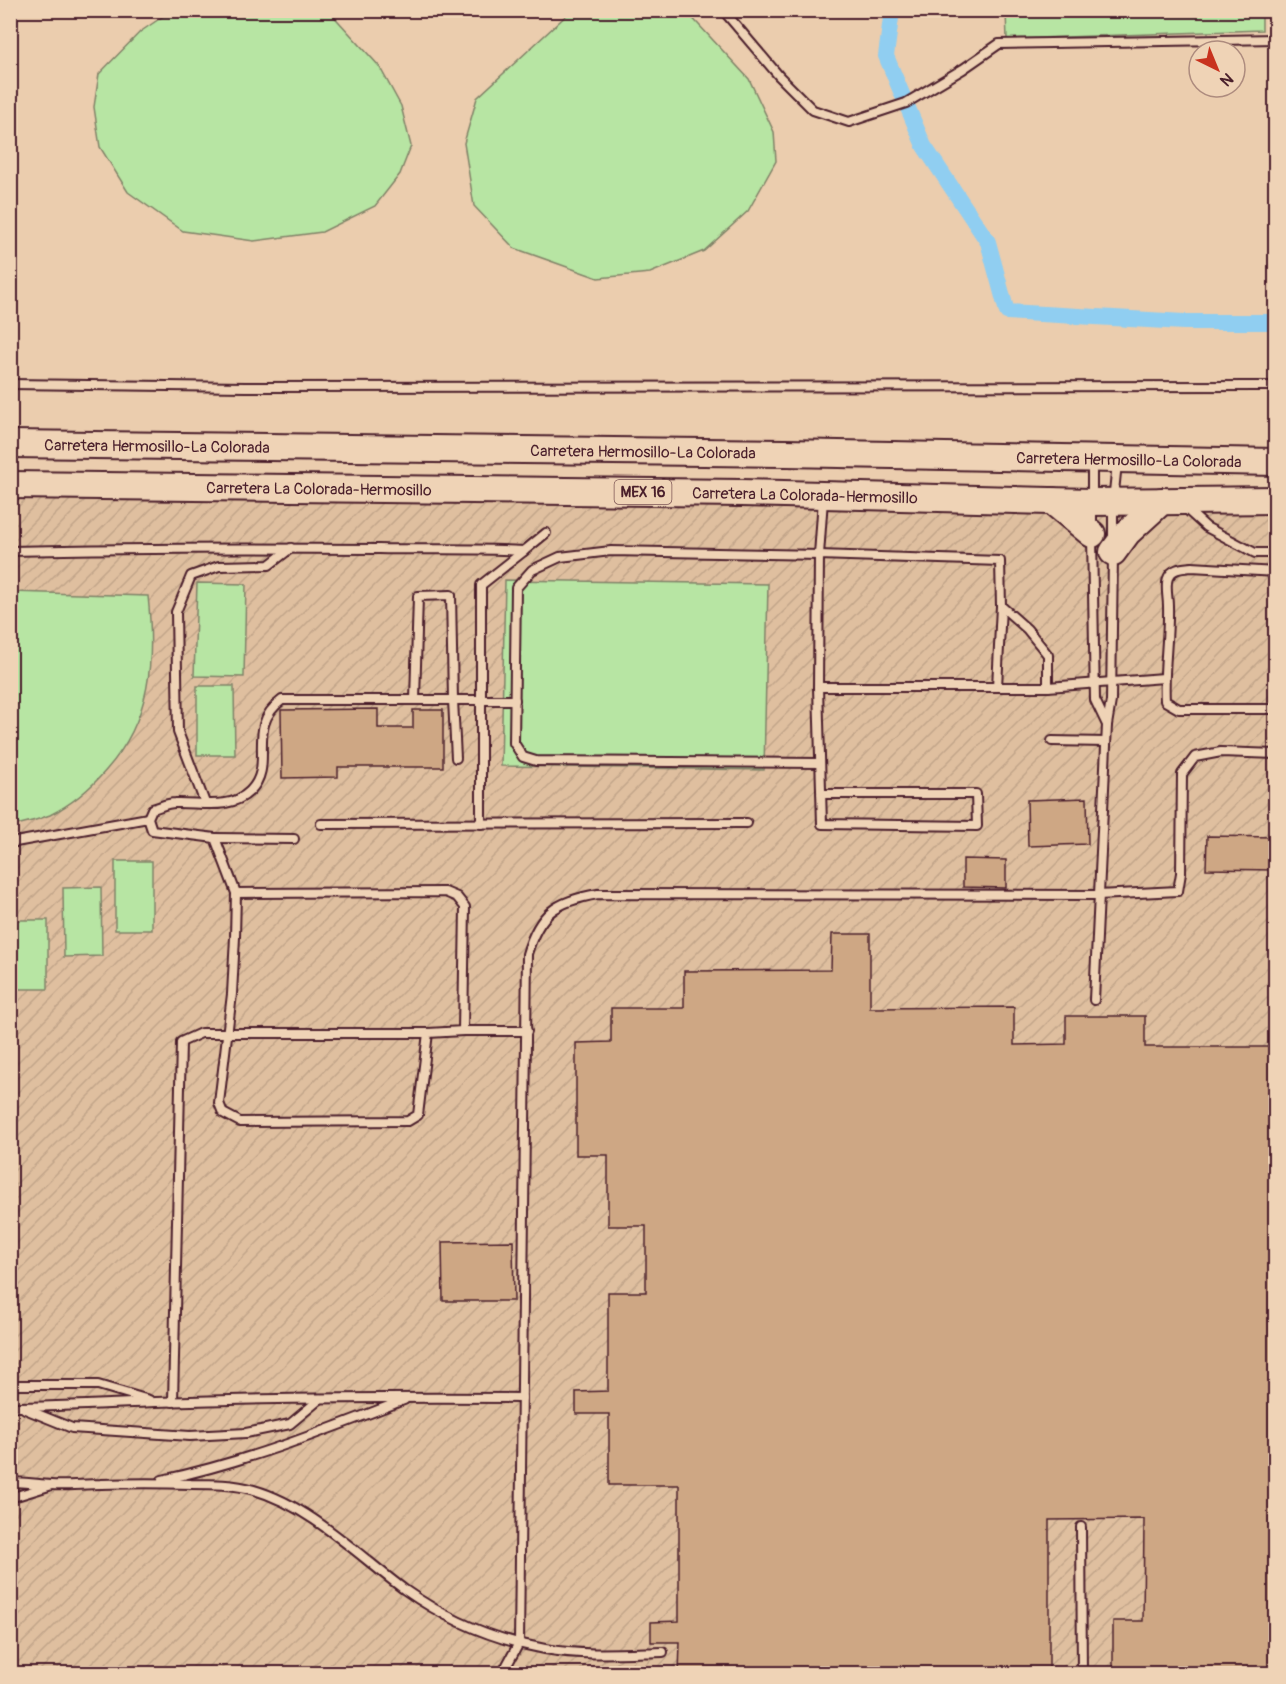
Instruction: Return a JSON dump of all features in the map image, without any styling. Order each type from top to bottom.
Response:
[{"type":"highway","name":"Carretera Hermosillo-La Colorada","points":[[10,444],[1275,462]]},
{"type":"highway","name":"Carretera La Colorada-Hermosillo","points":[[10,485],[1102,502],[1275,500]]},
{"type":"highway","points":[[1052,501],[1092,534]]},
{"type":"highway","points":[[1113,552],[1127,533],[1170,501]]},
{"type":"lane","points":[[723,10],[779,76],[813,110],[849,122],[906,104],[999,44],[1275,39]]},
{"type":"lane","points":[[10,384],[245,387],[1275,386]]},
{"type":"lane","points":[[1105,459],[1102,502],[1092,534],[1095,700],[1107,725]]},
{"type":"lane","points":[[1094,1000],[1106,742],[1112,680],[1113,552],[1102,502],[1105,459]]},
{"type":"lane","points":[[821,794],[976,794],[977,826],[822,824],[821,794],[820,764],[818,687],[819,555],[824,496]]},
{"type":"lane","points":[[1170,501],[1206,527],[1255,553],[1275,553]]},
{"type":"lane","points":[[481,824],[482,585],[546,533]]},
{"type":"lane","points":[[10,551],[202,547],[481,548],[524,551]]},
{"type":"lane","points":[[205,803],[177,732],[177,612],[191,576],[219,566],[269,565],[291,548]]},
{"type":"lane","points":[[820,764],[536,761],[523,758],[514,743],[516,588],[532,570],[560,557],[611,551],[1000,561],[1001,606],[997,687]]},
{"type":"lane","points":[[1275,572],[1192,567],[1179,568],[1172,572],[1167,579],[1169,617],[1164,678],[1165,701],[1179,709],[1275,709]]},
{"type":"lane","points":[[415,700],[418,596],[451,595],[456,758]]},
{"type":"lane","points":[[1001,606],[1027,629],[1048,655],[1048,687]]},
{"type":"lane","points":[[818,687],[1048,687],[1112,680],[1164,678]]},
{"type":"lane","points":[[294,839],[215,838],[152,830],[148,818],[153,809],[172,803],[228,804],[244,797],[261,775],[262,728],[272,707],[282,700],[515,700]]},
{"type":"lane","points":[[1052,741],[1106,742]]},
{"type":"lane","points":[[502,1674],[519,1643],[528,954],[533,933],[543,918],[561,905],[579,897],[598,894],[1098,895],[1178,891],[1181,873],[1182,774],[1195,757],[1221,752],[1275,753]]},
{"type":"lane","points":[[10,843],[148,818]]},
{"type":"lane","points":[[321,824],[747,823]]},
{"type":"lane","points":[[215,838],[236,892],[236,937],[228,1034],[219,1103],[223,1113],[240,1122],[408,1122],[418,1115],[428,1033]]},
{"type":"lane","points":[[236,892],[445,892],[457,897],[465,907],[463,1031]]},
{"type":"lane","points":[[173,1402],[182,1042],[201,1033],[526,1031]]},
{"type":"lane","points":[[10,1385],[98,1385],[157,1402]]},
{"type":"lane","points":[[10,1407],[411,1397],[522,1398]]},
{"type":"lane","points":[[147,1483],[210,1470],[275,1450],[411,1397]]},
{"type":"lane","points":[[21,1407],[72,1428],[190,1436],[246,1433],[290,1424],[320,1399]]},
{"type":"lane","points":[[10,1482],[51,1485],[218,1484],[254,1490],[278,1500],[335,1536],[435,1610],[488,1634],[546,1650],[663,1652]]},
{"type":"lane","points":[[10,1498],[51,1485]]},
{"type":"lane","points":[[1081,1527],[1082,1674]]},
{"type":"shaded area","points":[[11,499],[1275,503],[1275,1673],[11,1674]]},
{"type":"green space","points":[[171,11],[329,11],[379,66],[401,106],[411,146],[400,174],[375,206],[322,232],[254,241],[183,231],[128,192],[100,147],[94,107],[99,74],[140,32]]},
{"type":"green space","points":[[571,11],[686,11],[749,79],[774,132],[776,161],[748,211],[704,251],[650,273],[598,278],[514,248],[474,206],[464,143],[477,98]]},
{"type":"green space","points":[[1006,11],[1262,11],[1262,30],[1007,39]]},
{"type":"green space","points":[[505,580],[768,584],[764,770],[501,766]]},
{"type":"green space","points":[[197,583],[246,584],[244,677],[194,676]]},
{"type":"green space","points":[[11,592],[148,596],[151,643],[147,688],[133,730],[122,750],[101,776],[73,801],[50,815],[11,827]]},
{"type":"green space","points":[[197,686],[234,686],[235,755],[197,755]]},
{"type":"green space","points":[[115,861],[152,861],[152,930],[115,930]]},
{"type":"green space","points":[[101,887],[102,956],[64,957],[63,888]]},
{"type":"green space","points":[[11,920],[48,920],[48,989],[11,989]]},
{"type":"building","points":[[378,709],[378,728],[413,728],[413,710],[443,710],[443,767],[338,767],[338,777],[282,778],[281,710]]},
{"type":"building","points":[[1087,798],[1088,844],[1028,846],[1027,800]]},
{"type":"building","points":[[1207,836],[1275,837],[1275,870],[1206,869]]},
{"type":"building","points":[[963,859],[1006,860],[1006,888],[963,887]]},
{"type":"building","points":[[832,934],[870,934],[870,1008],[1014,1007],[1014,1045],[1066,1044],[1066,1016],[1145,1016],[1145,1047],[1275,1047],[1275,1674],[1113,1674],[1113,1621],[1143,1621],[1144,1519],[1049,1520],[1049,1674],[679,1674],[680,1642],[651,1642],[651,1622],[679,1621],[679,1485],[609,1485],[609,1414],[576,1414],[576,1392],[608,1391],[608,1292],[646,1292],[646,1226],[608,1226],[608,1155],[576,1155],[576,1043],[611,1042],[611,1008],[684,1008],[684,971],[831,970]]},
{"type":"building","points":[[513,1241],[514,1301],[443,1301],[442,1242]]},
{"type":"waterway","points":[[892,10],[886,56],[924,146],[988,242],[1007,312],[1184,322],[1276,322]]}]
